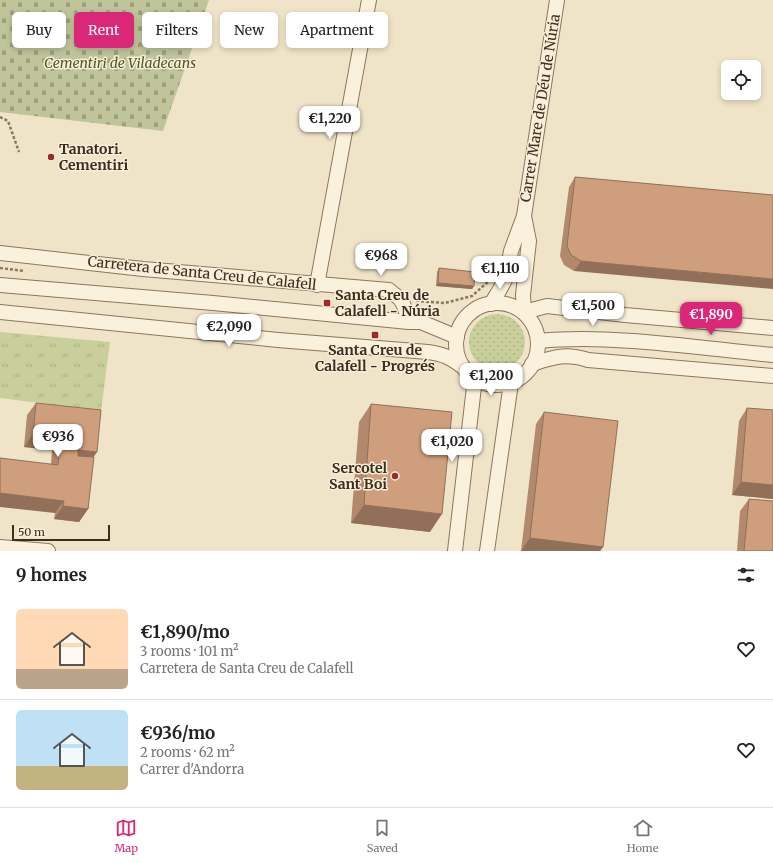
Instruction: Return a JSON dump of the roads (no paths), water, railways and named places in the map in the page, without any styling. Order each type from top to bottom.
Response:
[{"type":"street","points":[[317,285],[369,0]]},
{"type":"street","name":"Carrer Mare de Déu de Núria","points":[[524,216],[557,0]]},
{"type":"street","points":[[491,304],[506,278],[511,251],[524,216]]},
{"type":"street","points":[[524,216],[529,241],[523,295],[524,312]]},
{"type":"street","name":"Carretera de Santa Creu de Calafell","points":[[0,253],[143,269],[389,290],[400,298],[409,322]]},
{"type":"street","name":"Carretera de Santa Creu de Calafell","points":[[0,285],[421,322],[456,337]]},
{"type":"street","points":[[0,312],[278,340],[428,352],[441,354],[450,358],[475,378],[493,385],[511,383],[526,373],[532,364],[536,357],[539,341],[533,323],[524,312],[512,305],[498,302],[482,305],[469,313],[460,326],[456,337],[457,351],[463,367]]},
{"type":"street","points":[[524,312],[547,306],[625,315],[773,328]]},
{"type":"street","points":[[539,341],[568,338],[773,355]]},
{"type":"street","points":[[532,364],[567,356],[588,360],[773,376]]},
{"type":"street","points":[[455,551],[475,378]]},
{"type":"street","points":[[488,551],[511,383]]},
{"type":"street","points":[[0,547],[48,551]]},
{"type":"place","name":"Tanatori. Cementiri","points":[[51,157]]},
{"type":"place","name":"Santa Creu de Calafell - Núria","points":[[327,303]]},
{"type":"place","name":"Santa Creu de Calafell - Progrés","points":[[375,335]]},
{"type":"place","name":"Sercotel Sant Boi","points":[[395,476]]},
{"type":"park label","name":"Cementiri de Viladecans","points":[[120,63]]}]
